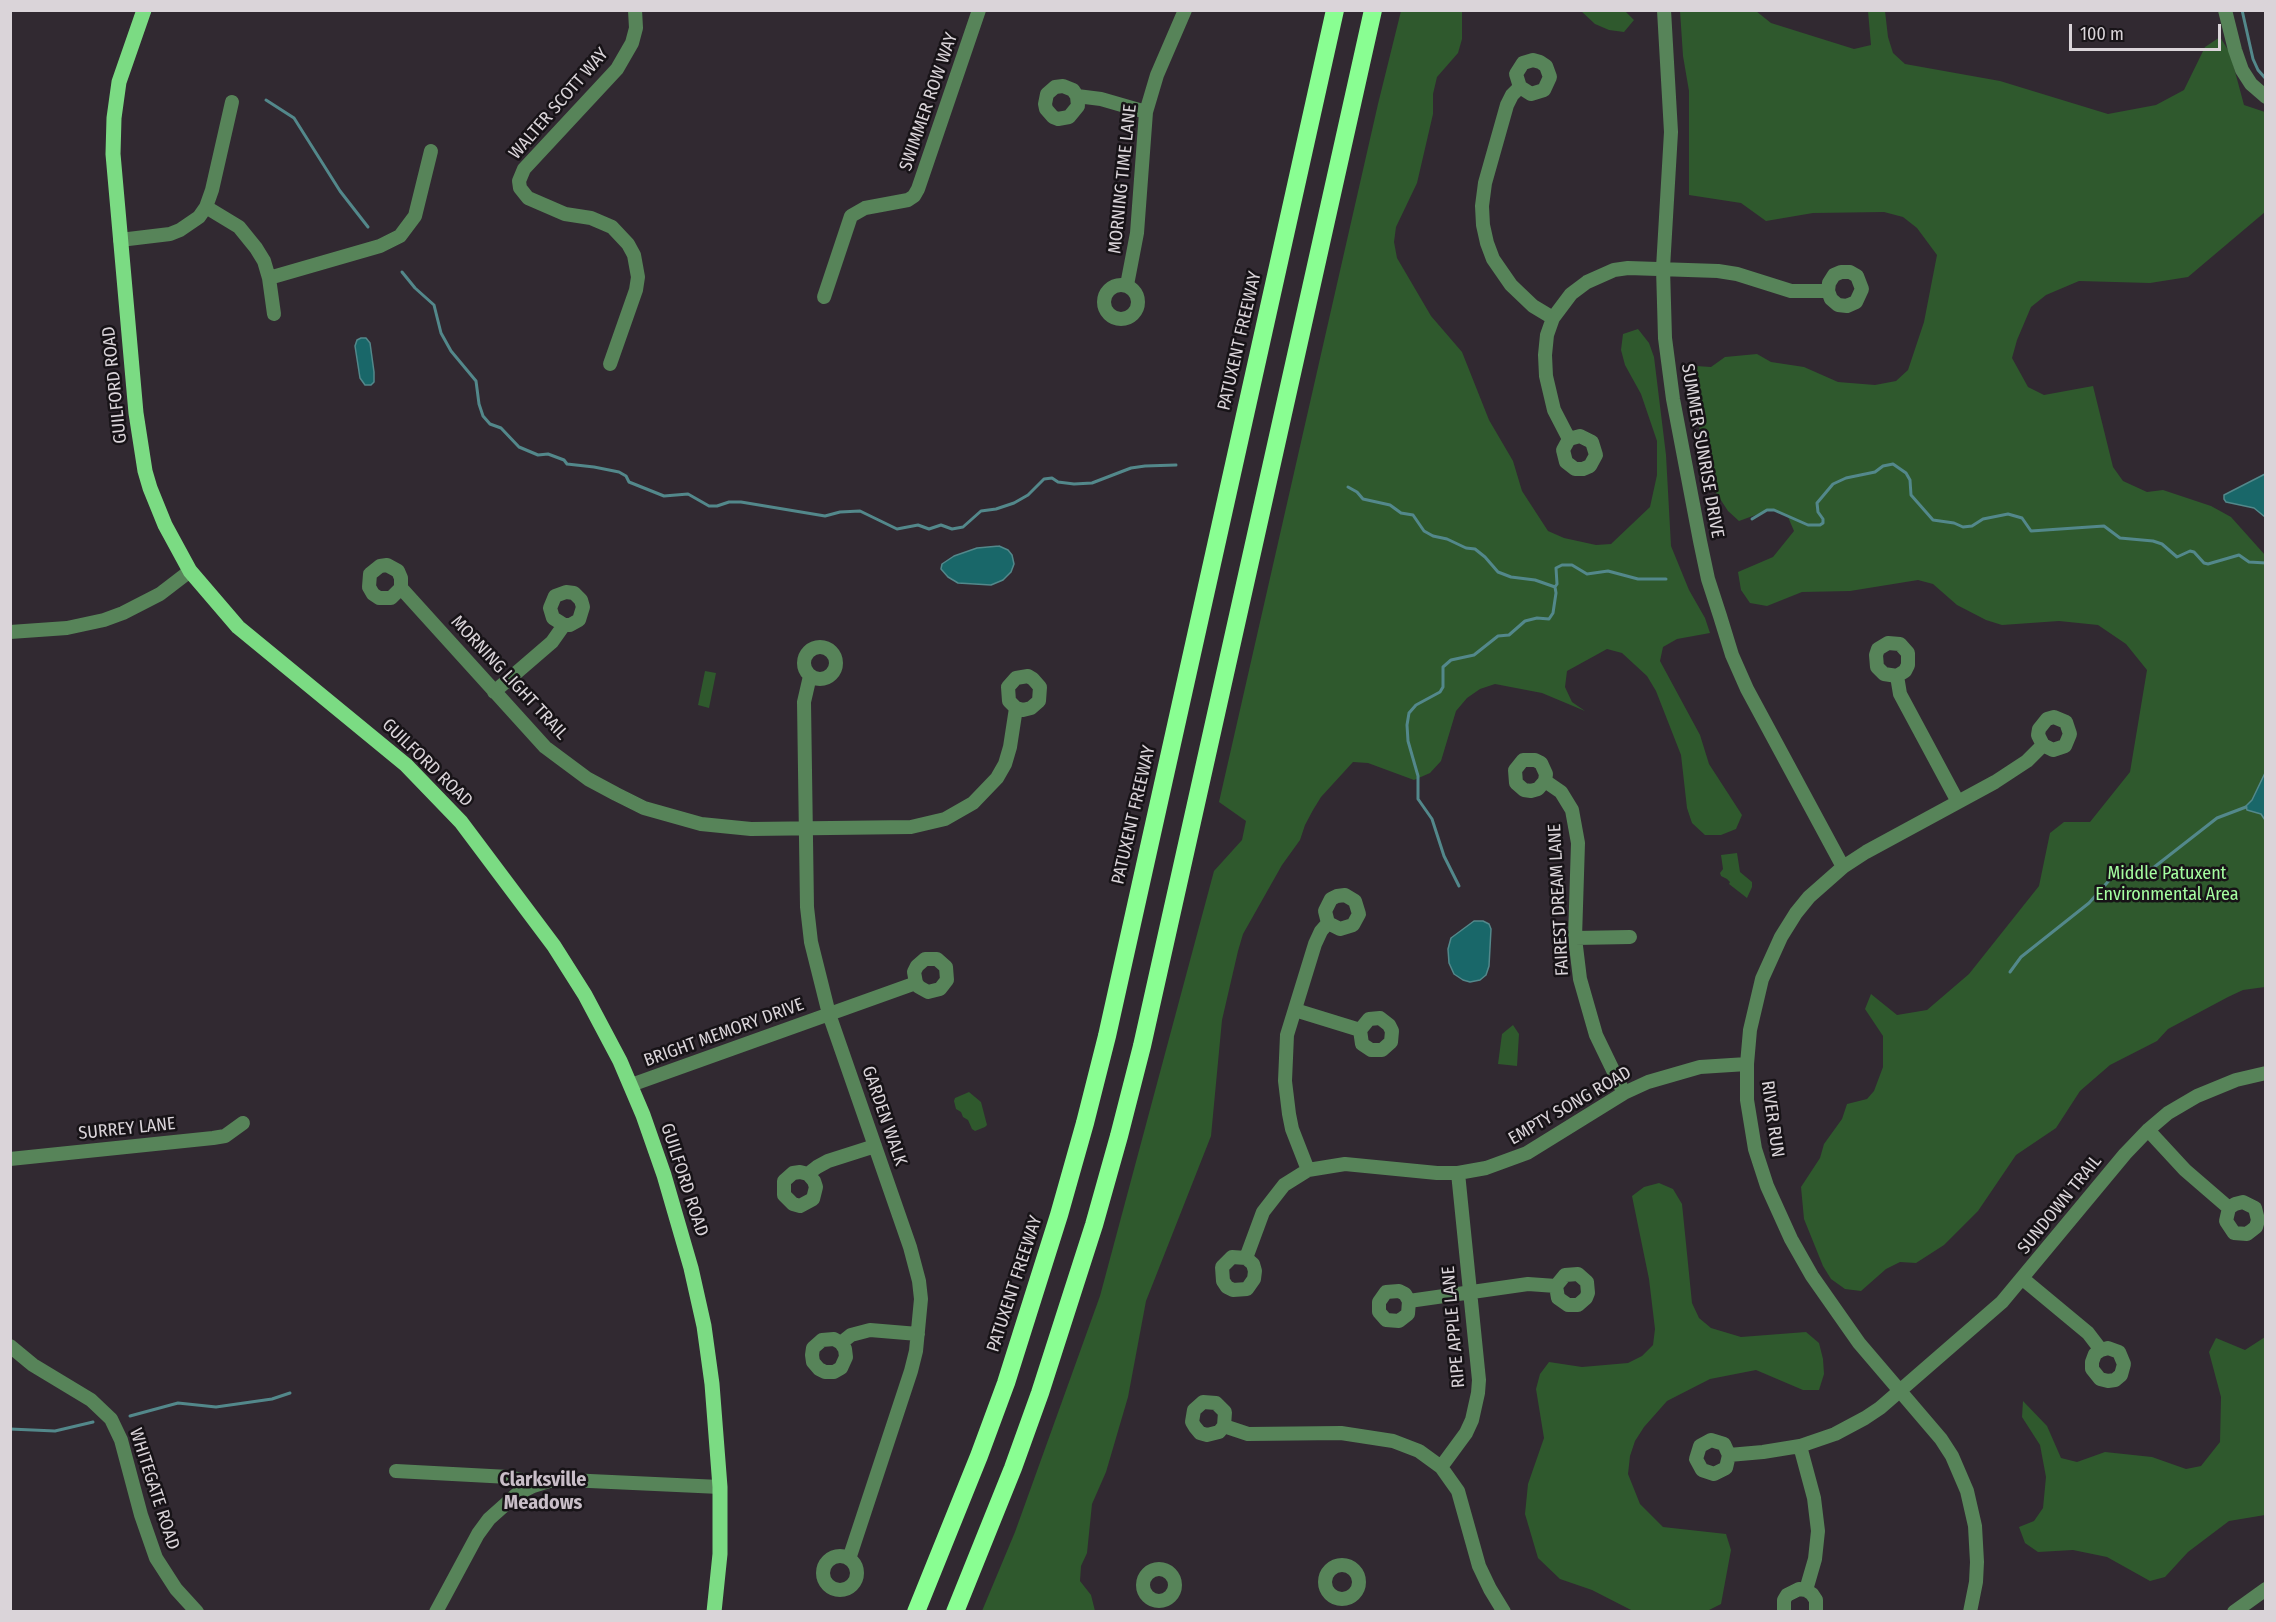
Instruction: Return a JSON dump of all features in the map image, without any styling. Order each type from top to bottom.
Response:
[{"type":"highway","name":"PATUXENT FREEWAY","points":[[916,1611],[1006,1383],[1059,1215],[1085,1123],[1107,1036],[1335,10]]},
{"type":"highway","points":[[956,1611],[1040,1394],[1094,1226],[1122,1125],[1142,1046],[1372,10]]},
{"type":"main road","name":"GUILFORD ROAD","points":[[144,10],[119,82],[114,118],[113,154],[136,413],[145,471],[165,525],[190,571],[213,601],[247,636],[406,765],[461,822],[554,946],[585,995],[631,1085],[664,1175],[687,1251],[701,1311],[712,1384],[720,1487],[720,1554],[714,1611]]},
{"type":"street","name":"WALTER SCOTT WAY","points":[[610,364],[636,291],[638,277],[634,255],[628,244],[612,227],[591,218],[565,214],[528,198],[520,188],[519,181],[524,169],[617,69],[632,43],[636,28],[635,10]]},
{"type":"street","name":"SWIMMER ROW WAY","points":[[824,297],[851,216],[866,208],[908,200],[918,189],[979,10]]},
{"type":"street","name":"MORNING TIME LANE","points":[[1126,285],[1137,233],[1146,112],[1157,75],[1185,10]]},
{"type":"street","name":"SUMMER SUNRISE DRIVE","points":[[1664,10],[1671,132],[1663,268],[1668,371],[1708,579],[1732,655],[1747,689],[1843,867]]},
{"type":"street","points":[[2225,10],[2242,70],[2251,84],[2265,97]]},
{"type":"street","points":[[1520,87],[1512,95],[1507,105],[1485,183],[1482,206],[1483,225],[1493,259],[1511,285],[1533,306],[1553,318]]},
{"type":"street","points":[[1077,96],[1101,99],[1146,112]]},
{"type":"street","points":[[120,240],[157,236],[180,230],[199,217],[206,207],[212,190],[232,102]]},
{"type":"street","points":[[269,278],[380,246],[400,236],[415,216],[431,151]]},
{"type":"street","points":[[206,207],[239,227],[264,261],[274,314]]},
{"type":"street","points":[[1569,439],[1554,410],[1546,376],[1546,345],[1553,318],[1571,294],[1601,275],[1628,268],[1718,271],[1737,274],[1791,291],[1828,291]]},
{"type":"street","points":[[10,632],[67,628],[104,620],[160,594],[190,571]]},
{"type":"street","name":"MORNING LIGHT TRAIL","points":[[401,588],[545,747],[588,779],[644,808],[700,824],[727,828],[806,829],[911,827],[928,824],[959,812],[983,794],[997,778],[1005,764],[1016,708]]},
{"type":"street","points":[[494,692],[552,642],[564,625]]},
{"type":"street","name":"GARDEN WALK","points":[[810,676],[804,702],[807,907],[811,942],[829,1014],[917,1272],[921,1299],[918,1334],[911,1371],[849,1559]]},
{"type":"street","points":[[1897,676],[1900,694],[1958,802]]},
{"type":"street","name":"RIVER RUN","points":[[1970,1611],[1976,1582],[1977,1562],[1975,1526],[1967,1491],[1952,1456],[1941,1439],[1859,1342],[1812,1276],[1776,1208],[1755,1149],[1747,1100],[1747,1064],[1750,1030],[1756,1002],[1771,958],[1796,913],[1809,897],[1843,867],[1866,852],[2013,771],[2043,745]]},
{"type":"street","name":"FAIREST DREAM LANE","points":[[1545,781],[1561,792],[1572,810],[1578,843],[1575,938],[1580,979],[1589,1018],[1602,1053],[1624,1093]]},
{"type":"street","points":[[1308,1170],[1292,1129],[1285,1081],[1287,1035],[1315,944],[1328,923]]},
{"type":"street","points":[[1575,938],[1630,937]]},
{"type":"street","name":"BRIGHT MEMORY DRIVE","points":[[631,1085],[916,983]]},
{"type":"street","points":[[1295,1010],[1360,1030]]},
{"type":"street","name":"EMPTY SONG ROAD","points":[[1246,1258],[1258,1221],[1269,1203],[1284,1185],[1308,1170],[1345,1164],[1458,1173],[1500,1164],[1527,1153],[1624,1093],[1648,1082],[1700,1067],[1747,1064]]},
{"type":"street","name":"SUNDOWN TRAIL","points":[[1730,1455],[1800,1446],[1835,1434],[1866,1418],[1983,1321],[2023,1279],[2125,1154],[2148,1130],[2168,1113],[2197,1096],[2236,1080],[2265,1073]]},
{"type":"street","name":"SURREY LANE","points":[[10,1159],[213,1138],[225,1136],[243,1123]]},
{"type":"street","points":[[2148,1130],[2177,1162],[2229,1208]]},
{"type":"street","points":[[808,1174],[828,1161],[875,1146]]},
{"type":"street","name":"RIPE APPLE LANE","points":[[1441,1467],[1466,1433],[1478,1393],[1478,1367],[1458,1173]]},
{"type":"street","points":[[2023,1279],[2088,1333],[2101,1350]]},
{"type":"street","points":[[1409,1300],[1528,1284],[1556,1286]]},
{"type":"street","points":[[841,1343],[851,1335],[870,1330],[918,1334]]},
{"type":"street","name":"WHITEGATE ROAD","points":[[14,1355],[91,1400],[111,1419],[121,1440],[141,1515],[156,1558],[176,1589],[196,1611]]},
{"type":"street","points":[[1224,1426],[1248,1434],[1341,1433],[1378,1437],[1419,1451],[1441,1467],[1458,1491],[1479,1566],[1504,1611]]},
{"type":"street","points":[[1800,1446],[1814,1498],[1818,1531],[1815,1559],[1806,1590]]},
{"type":"street","points":[[396,1471],[509,1477],[533,1486]]},
{"type":"street","points":[[436,1611],[478,1534],[489,1519],[517,1494],[533,1486],[549,1481],[576,1480],[720,1487]]},
{"type":"street","points":[[2234,1611],[2265,1589]]},
{"type":"street","points":[[1784,1611],[1784,1600],[1793,1590],[1806,1590],[1816,1600],[1816,1611]]},
{"type":"street","points":[[1170,1597],[1175,1611]]},
{"type":"green space","points":[[1401,11],[1462,11],[1462,39],[1458,53],[1437,77],[1433,94],[1433,114],[1417,183],[1396,227],[1394,242],[1397,258],[1431,316],[1462,352],[1489,420],[1513,461],[1522,491],[1548,531],[1564,538],[1596,545],[1611,544],[1650,507],[1657,475],[1657,441],[1641,394],[1625,365],[1621,350],[1623,334],[1638,329],[1649,343],[1654,357],[1666,455],[1671,546],[1710,633],[1677,639],[1663,647],[1660,661],[1700,735],[1709,764],[1742,815],[1736,829],[1721,835],[1705,835],[1692,823],[1687,808],[1681,755],[1656,691],[1647,676],[1622,653],[1607,649],[1567,671],[1565,687],[1572,702],[1585,711],[1542,693],[1495,684],[1480,689],[1467,698],[1456,711],[1441,761],[1430,773],[1414,780],[1368,763],[1353,762],[1321,797],[1305,825],[1300,840],[1282,865],[1243,934],[1222,1020],[1211,1136],[1146,1301],[1128,1397],[1106,1472],[1092,1504],[1087,1553],[1081,1566],[1080,1581],[1091,1595],[1095,1611],[982,1611],[1015,1532],[1100,1296],[1214,871],[1242,840],[1246,821],[1219,802]]},
{"type":"green space","points":[[1581,11],[1625,11],[1634,20],[1624,32],[1609,30],[1595,24]]},
{"type":"green space","name":"Middle Patuxent Environmental Area","points":[[1680,11],[1756,11],[1771,23],[1854,49],[1871,45],[1868,11],[1885,11],[1888,37],[1893,53],[1905,64],[2000,81],[2108,114],[2156,105],[2184,90],[2205,47],[2220,37],[2230,53],[2244,105],[2265,112],[2265,212],[2188,277],[2150,283],[2079,281],[2046,295],[2031,307],[2012,358],[2028,387],[2044,395],[2093,386],[2113,467],[2123,481],[2147,492],[2163,490],[2211,506],[2231,517],[2265,555],[2265,987],[2243,990],[2228,997],[2168,1029],[2157,1041],[2110,1065],[2080,1091],[2056,1128],[2016,1155],[1978,1211],[1944,1245],[1916,1263],[1900,1262],[1886,1269],[1861,1291],[1845,1289],[1831,1279],[1823,1266],[1804,1219],[1801,1187],[1820,1158],[1824,1144],[1842,1119],[1847,1104],[1867,1099],[1874,1091],[1883,1067],[1883,1036],[1865,1009],[1871,994],[1897,1015],[1927,1010],[1969,974],[2039,886],[2050,833],[2064,822],[2090,822],[2130,772],[2147,670],[2126,644],[2098,625],[2059,621],[2002,625],[1986,620],[1957,605],[1933,584],[1918,580],[1850,591],[1802,592],[1767,606],[1750,603],[1741,590],[1738,572],[1773,557],[1794,531],[1788,517],[1772,509],[1739,521],[1728,511],[1709,482],[1691,383],[1696,366],[1711,367],[1725,357],[1757,354],[1771,362],[1804,367],[1838,382],[1875,385],[1896,381],[1908,370],[1924,322],[1937,255],[1917,228],[1903,217],[1884,212],[1813,213],[1766,221],[1741,203],[1689,195],[1689,91],[1683,56]]},
{"type":"green space","points":[[705,671],[716,673],[709,708],[698,705]]},
{"type":"green space","points":[[1737,853],[1740,872],[1752,882],[1747,898],[1729,884],[1730,882],[1720,873],[1723,869],[1721,855]]},
{"type":"green space","points":[[1513,1025],[1519,1034],[1517,1066],[1498,1064],[1502,1034]]},
{"type":"green space","points":[[969,1092],[981,1102],[987,1125],[975,1131],[968,1120],[956,1109],[954,1101],[955,1098]]},
{"type":"green space","points":[[1659,1183],[1673,1189],[1682,1204],[1692,1303],[1699,1318],[1711,1328],[1741,1337],[1806,1332],[1819,1343],[1823,1359],[1824,1374],[1819,1390],[1803,1390],[1756,1370],[1710,1379],[1667,1401],[1635,1441],[1628,1474],[1640,1504],[1663,1527],[1726,1534],[1731,1550],[1721,1604],[1707,1611],[1633,1611],[1592,1590],[1560,1579],[1538,1558],[1525,1514],[1528,1484],[1544,1438],[1536,1389],[1540,1374],[1549,1362],[1582,1367],[1628,1363],[1642,1356],[1653,1345],[1655,1329],[1649,1279],[1632,1196],[1644,1187]]},
{"type":"green space","points":[[2265,1337],[2265,1515],[2229,1521],[2188,1552],[2165,1577],[2150,1581],[2107,1557],[2073,1550],[2038,1552],[2025,1543],[2019,1527],[2034,1521],[2043,1508],[2046,1477],[2040,1445],[2022,1417],[2023,1401],[2047,1426],[2061,1458],[2077,1462],[2105,1452],[2152,1457],[2186,1469],[2201,1466],[2220,1442],[2221,1397],[2209,1352],[2216,1338],[2245,1350]]},
{"type":"water","points":[[366,338],[370,343],[374,372],[374,382],[371,385],[365,385],[360,378],[355,346],[357,340]]},
{"type":"water","points":[[2265,474],[2265,517],[2254,508],[2226,502],[2224,499],[2224,495]]},
{"type":"water","points":[[999,546],[1008,550],[1014,564],[1011,572],[1003,580],[991,585],[958,583],[941,569],[942,564],[954,556],[977,548]]},
{"type":"water","points":[[2265,773],[2265,820],[2261,814],[2247,810],[2246,806],[2252,800]]},
{"type":"water","points":[[1474,921],[1483,921],[1489,924],[1491,929],[1489,966],[1486,975],[1480,980],[1470,982],[1454,974],[1449,963],[1448,949],[1451,938]]},
{"type":"waterway","points":[[2242,10],[2253,59],[2258,70],[2266,79]]},
{"type":"waterway","points":[[266,100],[294,118],[340,191],[368,227]]},
{"type":"waterway","points":[[402,272],[415,288],[434,305],[441,333],[451,351],[476,381],[479,404],[483,416],[490,424],[501,428],[519,447],[538,455],[548,454],[564,460],[567,464],[619,472],[626,476],[629,482],[664,496],[688,494],[709,506],[741,502],[825,516],[840,512],[860,511],[897,529],[918,525],[929,529],[941,525],[952,529],[963,527],[981,511],[1014,503],[1028,495],[1044,479],[1052,478],[1058,482],[1074,484],[1092,483],[1131,468],[1176,465]]},
{"type":"waterway","points":[[1752,519],[1767,510],[1774,510],[1808,525],[1820,525],[1823,519],[1818,512],[1817,503],[1833,484],[1846,478],[1875,472],[1883,466],[1893,464],[1906,473],[1910,480],[1911,495],[1933,520],[1954,523],[1963,527],[1972,526],[1983,519],[2008,514],[2022,518],[2031,531],[2104,526],[2120,538],[2162,544],[2177,557],[2190,551],[2208,564],[2239,555],[2249,562],[2266,563]]},
{"type":"waterway","points":[[1348,487],[1363,499],[1390,505],[1401,513],[1413,515],[1424,531],[1433,536],[1475,549],[1498,572],[1511,577],[1535,580],[1555,587],[1557,584],[1556,568],[1562,565],[1572,565],[1587,574],[1608,571],[1638,579],[1666,579]]},
{"type":"waterway","points":[[1459,886],[1444,856],[1432,819],[1418,799],[1418,776],[1408,741],[1409,713],[1416,705],[1440,692],[1443,687],[1443,667],[1451,660],[1474,655],[1498,636],[1509,635],[1525,621],[1537,618],[1549,619],[1553,613],[1555,587]]},
{"type":"waterway","points":[[2010,972],[2021,957],[2089,903],[2114,875],[2124,869],[2153,868],[2217,818],[2246,807]]},
{"type":"waterway","points":[[130,1416],[178,1403],[216,1407],[272,1399],[290,1393]]},
{"type":"waterway","points":[[10,1429],[55,1431],[93,1422]]},
{"type":"district","name":"Clarksville Meadows","points":[[543,1492]]}]
